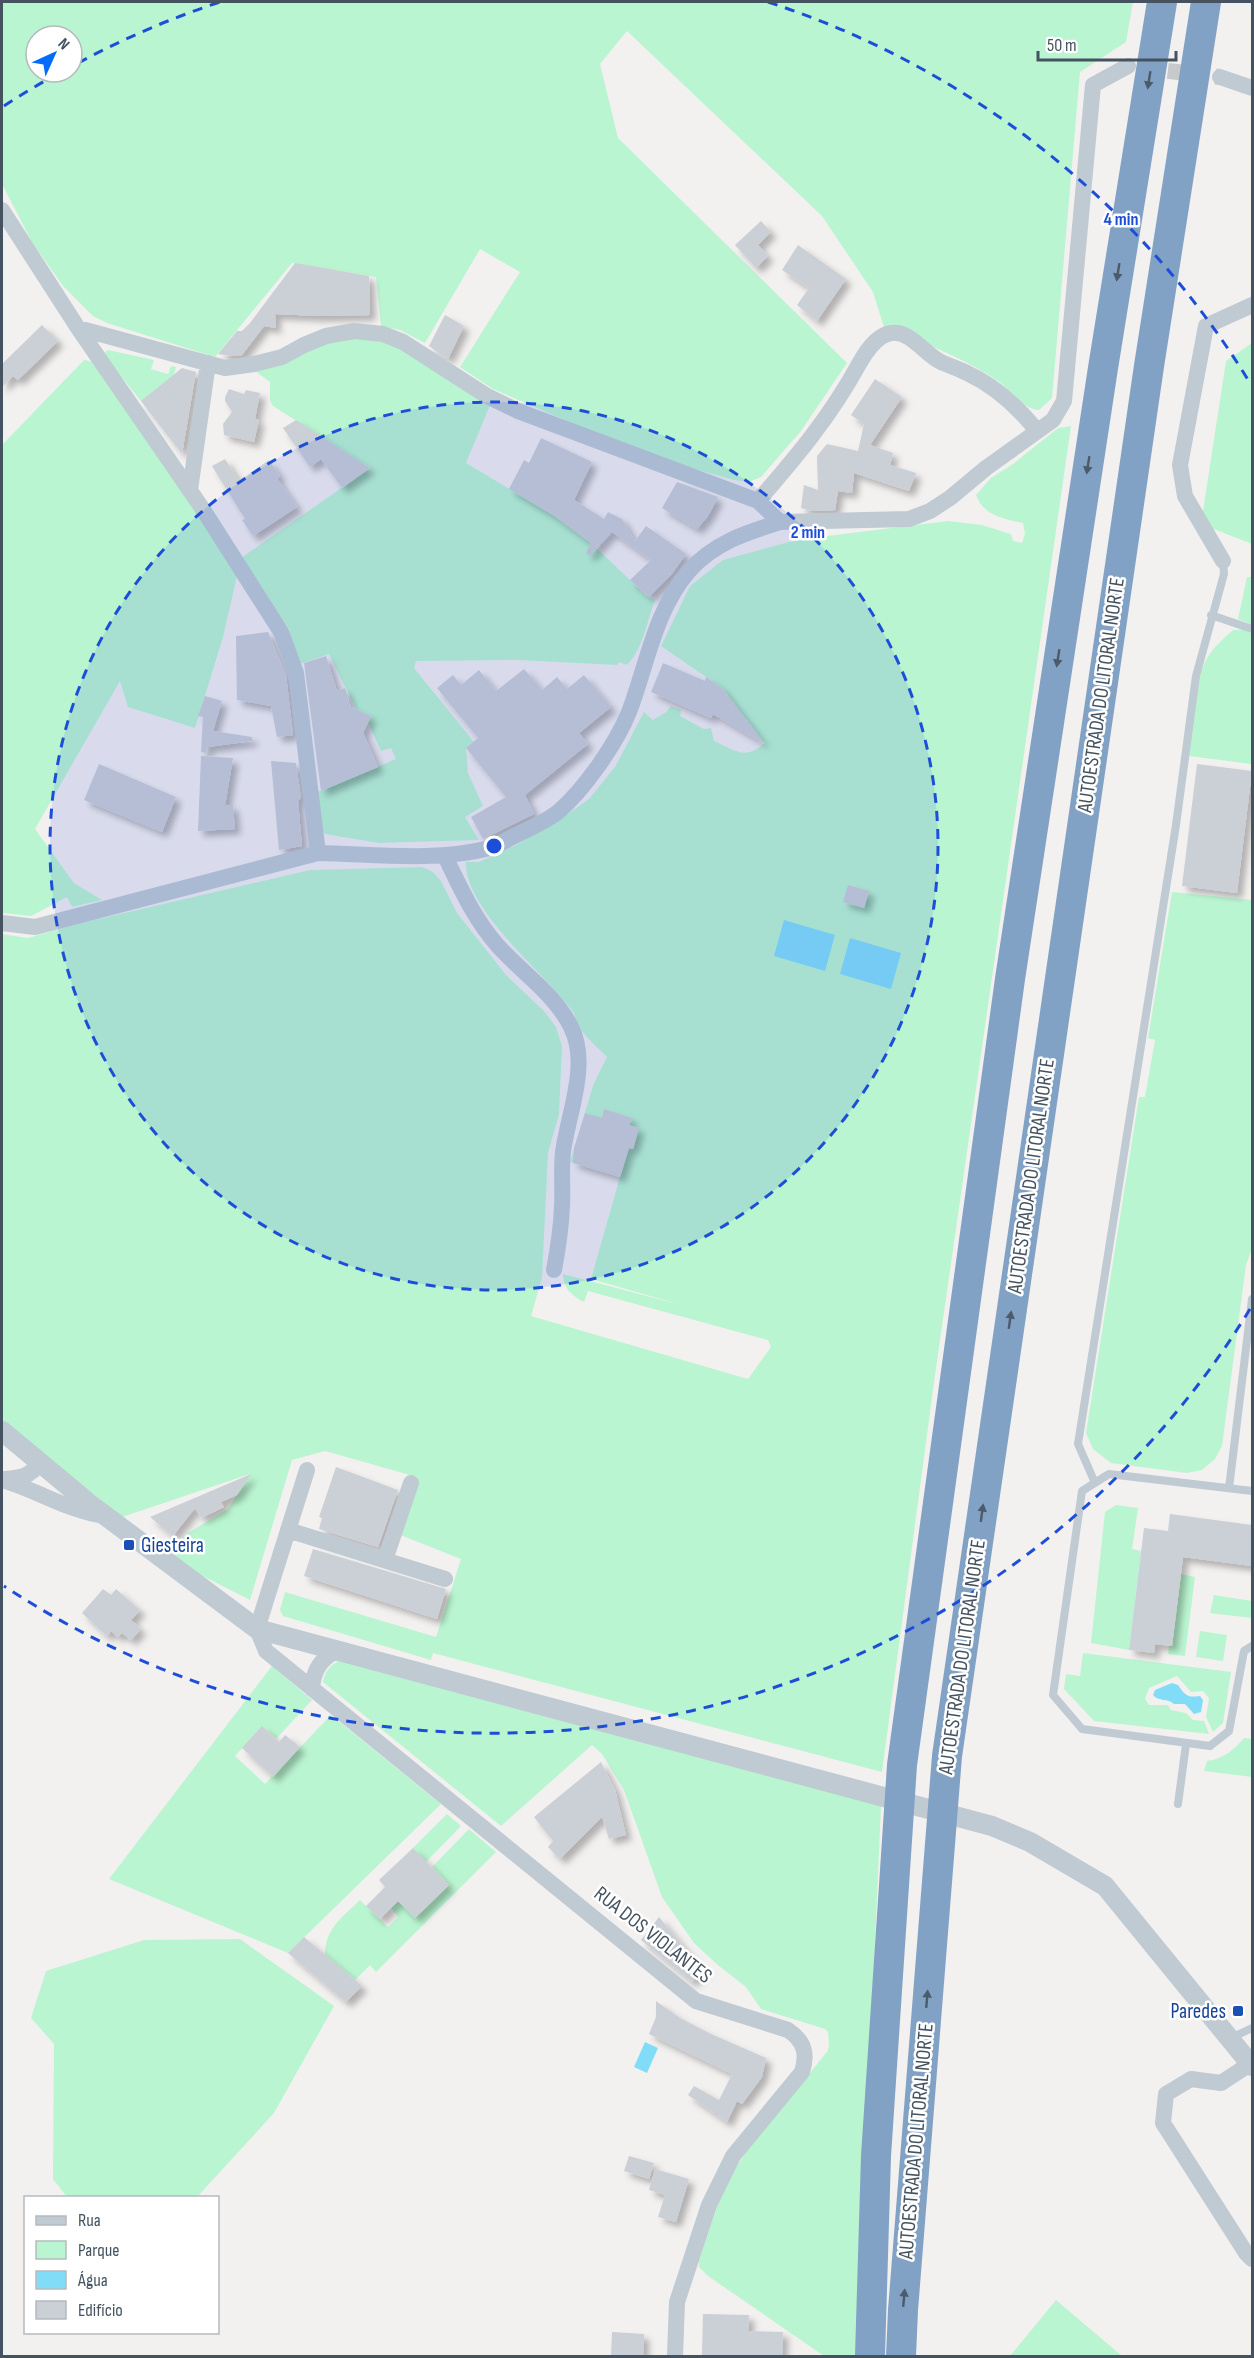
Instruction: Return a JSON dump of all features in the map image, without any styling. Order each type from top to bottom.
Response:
[{"type":"highway","name":"AUTOESTRADA DO LITORAL NORTE","points":[[870,2356],[876,2156],[902,1765],[1013,956],[1102,368],[1162,2]]},
{"type":"highway","name":"AUTOESTRADA DO LITORAL NORTE","points":[[901,2356],[946,1756],[1149,366],[1206,2]]},
{"type":"street","points":[[2,923],[35,927],[318,853],[445,856],[492,848],[558,812],[590,776],[609,749],[628,714],[654,632],[669,602],[688,572],[720,545],[739,535],[780,522],[909,519],[930,511],[950,498],[1053,420],[1064,401],[1093,85],[1128,66]]},
{"type":"street","points":[[1221,77],[1252,88]]},
{"type":"street","points":[[2,210],[78,328],[190,490],[281,633],[296,673],[318,853]]},
{"type":"street","points":[[1223,561],[1185,496],[1180,465],[1206,326],[1252,305]]},
{"type":"street","points":[[78,328],[225,368],[282,357],[326,336],[354,332],[383,333],[404,342],[488,396],[518,411],[758,501],[780,522]]},
{"type":"street","points":[[758,501],[801,453],[838,403],[866,353],[884,336],[892,333],[901,334],[913,340],[940,362],[984,382],[1017,407],[1037,431]]},
{"type":"street","points":[[190,490],[208,363]]},
{"type":"street","points":[[445,856],[476,917],[496,944],[555,1004],[571,1027],[577,1048],[577,1082],[564,1151],[562,1205],[554,1270]]},
{"type":"street","points":[[2,1431],[105,1516],[257,1629],[992,1826],[1030,1842],[1105,1886],[1251,2065],[1221,2083],[1191,2079],[1166,2094],[1163,2123],[1252,2259]]},
{"type":"street","points":[[2,1479],[24,1477],[31,1474],[40,1463]]},
{"type":"street","points":[[257,1629],[307,1470]]},
{"type":"street","points":[[34,1491],[45,1490],[58,1478]]},
{"type":"street","points":[[2,1479],[78,1510],[105,1516]]},
{"type":"street","points":[[385,1560],[411,1483]]},
{"type":"street","points":[[288,1530],[445,1579]]},
{"type":"street","name":"RUA DOS VIOLANTES","points":[[257,1629],[266,1651],[696,2001],[788,2030],[797,2036],[803,2046],[806,2059],[802,2072],[732,2156],[709,2205],[677,2302],[675,2356]]},
{"type":"street","points":[[312,1689],[312,1680],[320,1664],[328,1655],[337,1651]]},
{"type":"lane","points":[[1095,1483],[1078,1444],[1176,825],[1196,676],[1224,574],[1223,561]]},
{"type":"lane","points":[[1211,615],[1252,629]]},
{"type":"lane","points":[[1229,1488],[1252,1299]]},
{"type":"lane","points":[[1252,1491],[1109,1474],[1083,1491],[1053,1695],[1082,1729],[1210,1746],[1229,1731],[1244,1651],[1252,1646]]},
{"type":"lane","points":[[1178,1804],[1186,1744]]},
{"type":"lane","points":[[1231,2038],[1252,2028]]},
{"type":"green space","points":[[2,2],[1133,2],[1126,42],[1080,72],[1052,398],[1039,410],[1028,406],[998,381],[971,365],[884,327],[873,292],[822,216],[627,31],[600,64],[618,138],[847,363],[801,431],[761,477],[749,482],[651,457],[493,389],[460,367],[520,272],[480,249],[425,343],[400,330],[381,326],[376,277],[292,263],[215,357],[107,323],[93,316],[63,286],[32,242],[2,184]]},
{"type":"green space","points":[[365,337],[400,347],[491,403],[466,463],[560,519],[591,543],[648,597],[655,600],[641,643],[627,665],[619,662],[617,665],[517,660],[416,661],[414,668],[474,742],[466,748],[468,773],[483,806],[465,817],[479,840],[379,843],[325,834],[318,825],[318,792],[396,759],[391,748],[381,751],[368,722],[371,716],[356,709],[329,654],[297,665],[289,629],[241,558],[370,468],[273,406],[270,400],[270,382],[255,371],[329,340]]},
{"type":"green space","points":[[1252,343],[1252,544],[1201,524],[1226,361]]},
{"type":"green space","points":[[108,350],[154,360],[151,369],[168,374],[171,366],[176,367],[168,398],[141,401],[107,359],[105,352]]},
{"type":"green space","points":[[84,360],[94,362],[182,490],[237,576],[223,637],[195,728],[128,707],[120,681],[35,829],[74,883],[102,900],[72,907],[67,897],[31,916],[2,913],[2,445]]},
{"type":"green space","points":[[1071,426],[935,1375],[882,1772],[433,1653],[431,1660],[283,1616],[280,1610],[285,1592],[436,1637],[461,1559],[398,1534],[417,1477],[325,1451],[292,1460],[250,1600],[193,1571],[168,1553],[188,1533],[228,1509],[250,1474],[122,1517],[2,1420],[2,934],[28,938],[77,924],[310,870],[422,867],[433,872],[441,881],[457,913],[506,975],[544,1011],[556,1027],[562,1046],[559,1114],[548,1153],[542,1278],[531,1316],[748,1379],[771,1347],[768,1340],[588,1291],[584,1302],[566,1287],[563,1274],[685,1306],[591,1279],[620,1177],[570,1162],[594,1083],[607,1057],[581,1030],[569,1006],[488,915],[468,879],[466,862],[479,862],[516,845],[589,799],[615,767],[644,712],[653,720],[671,706],[681,710],[680,716],[704,729],[711,728],[714,741],[740,752],[751,752],[764,743],[722,688],[661,646],[690,586],[723,560],[789,542],[948,521],[982,525],[1011,534],[1013,541],[1022,543],[1025,534],[1023,523],[1001,518],[989,512],[979,502],[976,495],[991,478],[1013,464],[1058,428]]},
{"type":"green space","points":[[1247,577],[1252,577],[1252,625],[1238,619]]},
{"type":"green space","points":[[1233,630],[1245,630],[1252,634],[1252,764],[1189,756],[1195,696],[1201,673],[1210,653]]},
{"type":"green space","points":[[1172,892],[1252,900],[1252,1248],[1246,1265],[1222,1446],[1215,1459],[1202,1470],[1187,1473],[1111,1463],[1093,1449],[1086,1433],[1139,1097],[1145,1097],[1155,1040],[1148,1038]]},
{"type":"green space","points":[[1116,1505],[1138,1508],[1132,1549],[1141,1551],[1129,1650],[1091,1643],[1105,1512]]},
{"type":"green space","points":[[1181,1574],[1195,1577],[1185,1656],[1168,1654],[1169,1646],[1172,1646]]},
{"type":"green space","points":[[1214,1595],[1252,1601],[1252,1618],[1210,1613]]},
{"type":"green space","points":[[1200,1631],[1227,1635],[1223,1661],[1196,1657]]},
{"type":"green space","points":[[1083,1653],[1231,1672],[1223,1723],[1213,1732],[1206,1717],[1209,1698],[1203,1691],[1191,1692],[1177,1676],[1149,1688],[1145,1699],[1149,1705],[1168,1705],[1171,1710],[1186,1713],[1193,1720],[1204,1721],[1209,1734],[1094,1721],[1064,1689],[1066,1674],[1080,1676]]},
{"type":"green space","points":[[338,1661],[881,1806],[857,2356],[824,2356],[708,2276],[699,2267],[718,2203],[736,2167],[827,2052],[828,2032],[825,2029],[761,2009],[746,1987],[694,1943],[662,1897],[624,1790],[602,1754],[592,1745],[501,1826],[323,1682],[328,1670]]},
{"type":"green space","points":[[272,1666],[312,1700],[276,1739],[262,1727],[235,1756],[265,1784],[331,1715],[441,1804],[288,1953],[109,1879]]},
{"type":"green space","points":[[1244,1738],[1252,1739],[1252,1777],[1204,1771],[1207,1761],[1228,1753]]},
{"type":"green space","points":[[447,1814],[461,1826],[426,1862],[413,1848]]},
{"type":"green space","points":[[469,1829],[496,1852],[376,1972],[370,1965],[355,1980],[325,1955],[328,1937],[332,1930],[360,1900],[388,1927],[398,1917],[391,1908],[398,1901],[415,1918],[449,1885],[432,1867]]},
{"type":"green space","points":[[240,1939],[334,2006],[274,2113],[198,2196],[66,2196],[53,2179],[54,2044],[31,2018],[46,1971],[144,1940]]},
{"type":"green space","points":[[1056,2300],[1122,2356],[1010,2356]]},
{"type":"water","points":[[784,920],[835,935],[825,971],[774,956]]},
{"type":"water","points":[[850,938],[901,953],[891,989],[840,974]]},
{"type":"water","points":[[1172,1683],[1178,1685],[1187,1695],[1200,1696],[1203,1700],[1201,1712],[1194,1714],[1185,1704],[1174,1704],[1153,1695],[1155,1690]]},
{"type":"water","points":[[645,2042],[658,2048],[647,2073],[634,2067]]},
{"type":"building","points":[[761,221],[771,232],[758,245],[768,256],[756,268],[735,245]]},
{"type":"building","points":[[798,245],[846,279],[817,321],[797,305],[809,288],[782,270]]},
{"type":"building","points":[[295,263],[369,276],[370,315],[275,314],[276,328],[264,326],[242,355],[218,354],[237,331],[242,331],[250,323]]},
{"type":"building","points":[[445,315],[464,326],[448,359],[429,346]]},
{"type":"building","points":[[42,325],[58,341],[18,380],[13,376],[2,387],[2,364]]},
{"type":"building","points":[[182,368],[196,372],[182,454],[141,401]]},
{"type":"building","points":[[875,379],[902,397],[870,445],[893,453],[890,465],[916,473],[909,491],[854,473],[852,493],[838,491],[835,510],[812,511],[801,508],[804,485],[818,490],[817,456],[827,444],[858,451],[864,424],[851,415]]},
{"type":"building","points":[[229,389],[244,394],[246,390],[260,393],[255,419],[259,420],[254,442],[224,435],[223,424],[232,412],[225,401]]},
{"type":"building","points":[[296,420],[370,468],[342,488],[321,459],[310,467],[283,428]]},
{"type":"building","points":[[541,438],[592,462],[574,500],[604,519],[608,512],[622,519],[635,541],[646,526],[686,554],[671,575],[649,597],[630,580],[651,560],[612,532],[590,556],[586,553],[591,543],[553,515],[509,489],[524,460],[529,463]]},
{"type":"building","points":[[225,459],[239,481],[269,460],[280,476],[277,478],[297,507],[253,536],[212,466]]},
{"type":"building","points":[[677,482],[718,497],[708,516],[697,529],[662,508]]},
{"type":"building","points":[[268,632],[286,675],[293,735],[277,737],[271,706],[237,700],[236,636]]},
{"type":"building","points":[[326,656],[337,691],[345,688],[351,707],[371,716],[363,733],[378,767],[321,791],[304,663]]},
{"type":"building","points":[[663,663],[705,681],[706,677],[722,688],[765,744],[713,714],[711,718],[651,692]]},
{"type":"building","points":[[524,669],[542,690],[557,677],[567,689],[584,675],[611,707],[579,733],[588,744],[525,795],[534,814],[483,839],[471,817],[506,797],[466,748],[478,738],[437,688],[453,675],[461,685],[479,670],[496,691]]},
{"type":"building","points":[[205,696],[222,701],[213,731],[252,737],[252,741],[208,747],[206,753],[201,752],[203,717],[198,716]]},
{"type":"building","points":[[201,756],[233,758],[225,806],[233,805],[235,829],[198,831]]},
{"type":"building","points":[[271,761],[296,763],[301,798],[298,801],[302,846],[279,850]]},
{"type":"building","points":[[99,764],[176,797],[162,832],[84,800]]},
{"type":"building","points":[[1197,764],[1252,771],[1237,893],[1182,886]]},
{"type":"building","points":[[848,885],[869,891],[864,908],[843,902]]},
{"type":"building","points":[[604,1109],[632,1118],[629,1125],[639,1128],[633,1149],[629,1148],[620,1177],[573,1163],[574,1148],[585,1113],[602,1118]]},
{"type":"building","points":[[336,1467],[398,1490],[378,1547],[319,1529],[322,1518],[319,1517]]},
{"type":"building","points":[[251,1474],[237,1495],[221,1502],[224,1507],[201,1518],[195,1508],[173,1536],[150,1517]]},
{"type":"building","points":[[1170,1514],[1252,1525],[1252,1566],[1183,1557],[1172,1646],[1155,1644],[1154,1653],[1129,1650],[1144,1528],[1168,1531]]},
{"type":"building","points":[[313,1549],[446,1589],[437,1619],[304,1576]]},
{"type":"building","points":[[103,1589],[111,1595],[116,1589],[140,1610],[131,1620],[141,1629],[131,1640],[122,1633],[118,1637],[111,1631],[107,1636],[82,1613]]},
{"type":"building","points":[[262,1726],[279,1742],[285,1735],[300,1747],[273,1777],[242,1748]]},
{"type":"building","points":[[601,1762],[615,1790],[626,1835],[609,1839],[602,1817],[560,1859],[548,1847],[553,1841],[534,1817]]},
{"type":"building","points":[[413,1848],[449,1885],[415,1918],[398,1901],[380,1919],[366,1906],[385,1887],[379,1880]]},
{"type":"building","points":[[659,1917],[702,1969],[692,1982],[641,1940]]},
{"type":"building","points":[[304,1937],[362,1986],[346,2002],[288,1953]]},
{"type":"building","points":[[656,2001],[680,2018],[766,2058],[762,2077],[742,2104],[737,2101],[727,2122],[688,2095],[694,2086],[719,2100],[732,2074],[649,2034],[656,2017]]},
{"type":"building","points":[[629,2156],[654,2163],[649,2179],[624,2171]]},
{"type":"building","points":[[655,2169],[689,2179],[676,2222],[658,2217],[665,2195],[649,2190]]},
{"type":"building","points":[[703,2314],[749,2315],[748,2331],[783,2332],[782,2356],[702,2356]]},
{"type":"building","points":[[612,2332],[644,2334],[643,2356],[611,2356]]},
{"type":"tunnel","points":[[1144,68],[1220,77]]},
{"type":"place","name":"Giesteira","points":[[129,1545]]},
{"type":"place","name":"Paredes","points":[[1238,2011]]}]
